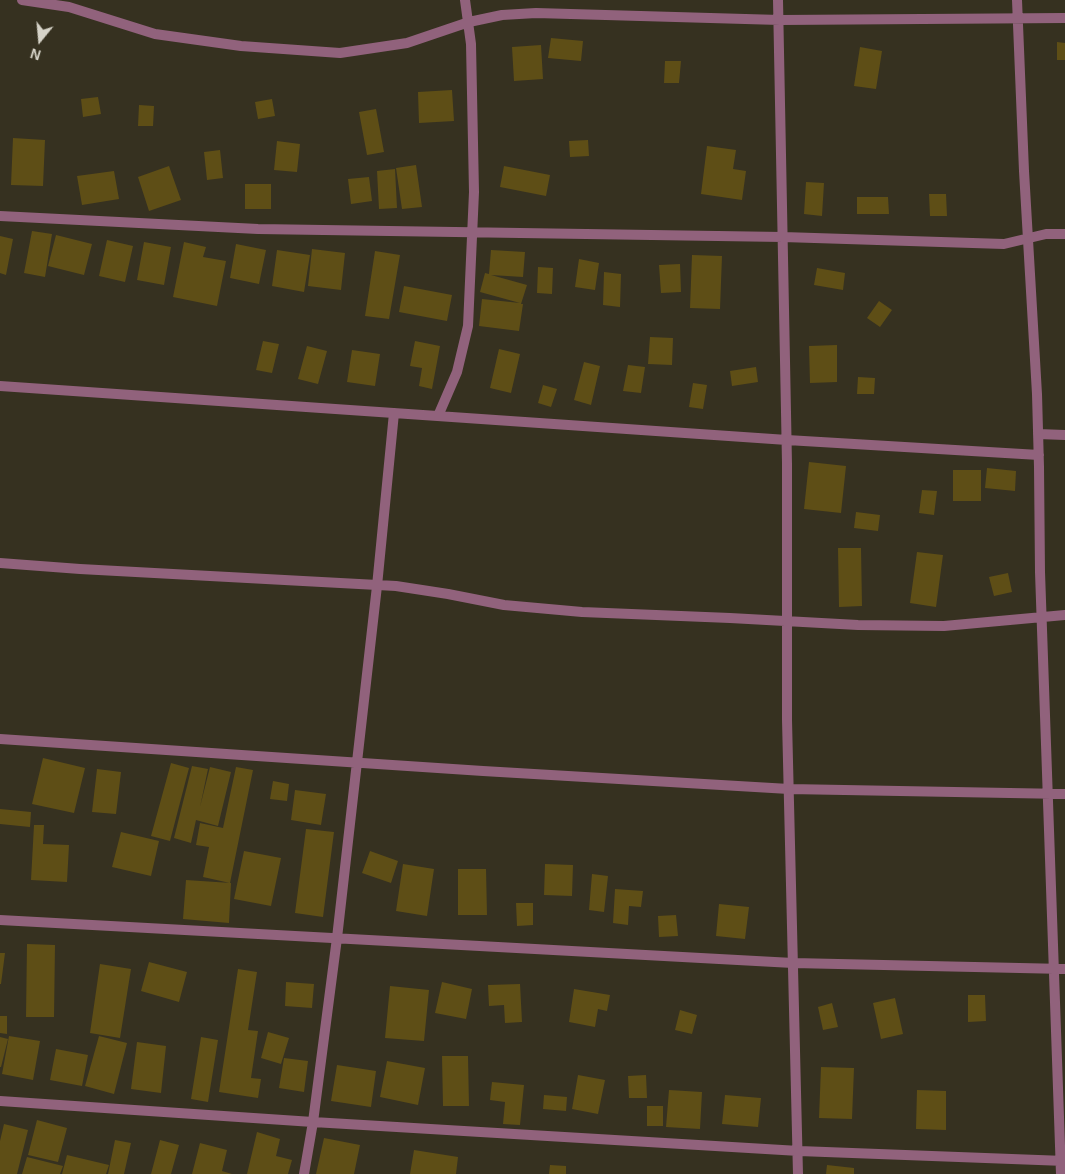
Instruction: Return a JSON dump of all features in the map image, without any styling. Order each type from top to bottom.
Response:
[{"type":"street","points":[[22,0],[69,7],[155,34],[242,46],[340,53],[407,43],[468,22],[502,14],[536,13],[780,20],[1065,18]]},
{"type":"street","points":[[438,416],[458,372],[468,326],[473,232],[472,80],[465,0]]},
{"type":"street","points":[[778,0],[780,20],[787,440],[789,789],[798,1174]]},
{"type":"street","points":[[1017,0],[1038,434],[1042,617],[1049,794],[1060,969],[1063,1161],[1061,1174]]},
{"type":"street","points":[[0,216],[258,229],[783,237],[1004,244],[1046,234],[1065,234]]},
{"type":"street","points":[[0,386],[787,440],[1038,455]]},
{"type":"street","points":[[304,1174],[313,1122],[378,586],[394,413]]},
{"type":"street","points":[[1038,434],[1065,435]]},
{"type":"street","points":[[0,563],[90,570],[396,586],[504,605],[582,612],[858,625],[944,626],[1065,615]]},
{"type":"street","points":[[0,739],[789,789],[1065,794]]},
{"type":"street","points":[[0,920],[793,963],[1060,969]]},
{"type":"street","points":[[0,1101],[798,1151],[1063,1161]]},
{"type":"building","points":[[551,38],[583,41],[581,61],[548,58]]},
{"type":"building","points":[[1057,42],[1065,43],[1065,60],[1057,60]]},
{"type":"building","points":[[541,45],[543,79],[514,81],[512,47]]},
{"type":"building","points":[[860,47],[882,51],[876,89],[854,86]]},
{"type":"building","points":[[665,61],[681,61],[679,83],[664,83]]},
{"type":"building","points":[[452,90],[454,121],[419,123],[418,92]]},
{"type":"building","points":[[98,97],[101,114],[83,117],[81,99]]},
{"type":"building","points":[[272,99],[275,116],[258,119],[255,102]]},
{"type":"building","points":[[139,105],[154,106],[153,126],[138,126]]},
{"type":"building","points":[[376,109],[384,152],[367,155],[359,112]]},
{"type":"building","points":[[13,138],[45,140],[43,186],[11,185]]},
{"type":"building","points":[[588,140],[589,156],[570,157],[569,141]]},
{"type":"building","points":[[277,141],[300,144],[297,172],[274,170]]},
{"type":"building","points":[[707,146],[736,150],[733,169],[746,171],[742,200],[701,194]]},
{"type":"building","points":[[220,150],[223,178],[207,180],[204,152]]},
{"type":"building","points":[[416,165],[422,207],[402,209],[396,168]]},
{"type":"building","points":[[169,166],[181,200],[149,211],[138,177]]},
{"type":"building","points":[[504,166],[550,175],[546,196],[500,187]]},
{"type":"building","points":[[395,169],[397,208],[379,209],[377,171]]},
{"type":"building","points":[[114,171],[119,199],[82,205],[77,176]]},
{"type":"building","points":[[369,177],[372,201],[351,204],[348,179]]},
{"type":"building","points":[[806,182],[824,183],[822,216],[804,214]]},
{"type":"building","points":[[245,184],[271,184],[271,209],[245,209]]},
{"type":"building","points":[[929,194],[946,194],[947,216],[930,216]]},
{"type":"building","points":[[857,197],[888,197],[889,214],[857,214]]},
{"type":"building","points":[[32,231],[52,234],[45,277],[24,273]]},
{"type":"building","points":[[56,235],[92,244],[84,275],[48,266]]},
{"type":"building","points":[[0,236],[13,239],[6,275],[0,273]]},
{"type":"building","points":[[107,240],[133,246],[125,282],[99,276]]},
{"type":"building","points":[[144,242],[171,247],[164,285],[137,280]]},
{"type":"building","points":[[184,242],[206,247],[203,257],[226,261],[217,306],[173,297]]},
{"type":"building","points":[[236,244],[266,250],[259,284],[230,278]]},
{"type":"building","points":[[312,249],[345,253],[341,290],[308,286]]},
{"type":"building","points":[[277,250],[310,255],[304,292],[272,286]]},
{"type":"building","points":[[491,250],[525,252],[523,277],[491,275],[527,285],[521,304],[523,304],[519,331],[479,326],[482,299],[520,303],[480,292],[485,273],[489,274]]},
{"type":"building","points":[[375,251],[400,255],[389,319],[365,316]]},
{"type":"building","points":[[692,255],[722,256],[720,309],[690,308]]},
{"type":"building","points":[[579,259],[599,263],[595,290],[575,287]]},
{"type":"building","points":[[680,264],[681,292],[661,293],[659,265]]},
{"type":"building","points":[[538,267],[553,268],[552,294],[537,293]]},
{"type":"building","points":[[817,268],[845,273],[843,290],[814,285]]},
{"type":"building","points":[[604,272],[621,274],[620,307],[603,305]]},
{"type":"building","points":[[404,286],[452,295],[447,321],[399,312]]},
{"type":"building","points":[[879,301],[892,310],[880,327],[867,318]]},
{"type":"building","points":[[650,337],[673,338],[672,365],[648,364]]},
{"type":"building","points":[[263,341],[279,344],[272,373],[256,370]]},
{"type":"building","points":[[415,341],[440,346],[432,389],[419,386],[422,368],[410,366]]},
{"type":"building","points":[[837,345],[837,382],[810,383],[809,346]]},
{"type":"building","points":[[307,346],[327,351],[318,384],[298,379]]},
{"type":"building","points":[[499,349],[520,354],[511,393],[490,388]]},
{"type":"building","points":[[352,350],[380,354],[375,386],[347,382]]},
{"type":"building","points":[[584,362],[600,366],[591,405],[574,400]]},
{"type":"building","points":[[628,365],[645,367],[641,393],[623,391]]},
{"type":"building","points":[[756,367],[758,382],[732,386],[730,371]]},
{"type":"building","points":[[858,377],[875,378],[874,394],[857,394]]},
{"type":"building","points":[[693,383],[707,385],[703,409],[689,407]]},
{"type":"building","points":[[543,385],[557,389],[551,407],[538,403]]},
{"type":"building","points":[[809,462],[846,466],[841,513],[804,509]]},
{"type":"building","points":[[987,468],[1016,471],[1015,491],[985,488]]},
{"type":"building","points":[[953,470],[981,470],[981,501],[953,501]]},
{"type":"building","points":[[922,490],[937,491],[934,515],[919,513]]},
{"type":"building","points":[[856,512],[880,515],[878,531],[854,528]]},
{"type":"building","points":[[838,548],[861,548],[862,606],[839,607]]},
{"type":"building","points":[[917,552],[943,555],[936,607],[910,603]]},
{"type":"building","points":[[1008,573],[1012,592],[994,596],[989,577]]},
{"type":"building","points":[[43,758],[85,768],[74,813],[32,804]]},
{"type":"building","points":[[171,763],[189,768],[170,841],[151,836]]},
{"type":"building","points":[[192,766],[208,769],[200,807],[210,767],[231,772],[218,826],[196,820],[191,843],[174,838]]},
{"type":"building","points":[[236,767],[253,770],[230,883],[203,877],[209,847],[196,845],[200,823],[223,828]]},
{"type":"building","points":[[97,769],[121,772],[116,814],[92,812]]},
{"type":"building","points":[[273,781],[289,784],[287,801],[270,799]]},
{"type":"building","points":[[295,790],[326,794],[321,825],[291,820]]},
{"type":"building","points":[[0,809],[31,812],[30,827],[0,824]]},
{"type":"building","points":[[34,825],[44,825],[43,844],[69,845],[67,882],[31,880]]},
{"type":"building","points":[[306,829],[334,832],[323,917],[295,913]]},
{"type":"building","points":[[121,832],[159,841],[151,876],[112,867]]},
{"type":"building","points":[[244,851],[281,858],[271,906],[234,899]]},
{"type":"building","points":[[370,851],[398,861],[391,883],[362,873]]},
{"type":"building","points":[[403,864],[434,869],[427,916],[396,911]]},
{"type":"building","points":[[545,864],[573,865],[572,896],[544,895]]},
{"type":"building","points":[[458,869],[486,869],[487,915],[458,915]]},
{"type":"building","points":[[592,874],[608,876],[604,912],[589,910]]},
{"type":"building","points":[[186,880],[231,883],[229,923],[183,919]]},
{"type":"building","points":[[615,889],[643,891],[641,907],[629,906],[628,925],[613,923]]},
{"type":"building","points":[[516,903],[533,903],[533,925],[517,926]]},
{"type":"building","points":[[719,904],[749,907],[745,939],[716,936]]},
{"type":"building","points":[[676,915],[678,936],[659,937],[658,916]]},
{"type":"building","points":[[27,944],[55,945],[54,1017],[26,1017]]},
{"type":"building","points":[[0,953],[5,953],[1,984],[0,984]]},
{"type":"building","points":[[149,962],[187,972],[179,1002],[141,991]]},
{"type":"building","points":[[100,964],[131,969],[120,1038],[90,1033]]},
{"type":"building","points":[[238,969],[257,972],[248,1030],[258,1031],[251,1078],[261,1079],[258,1098],[219,1092]]},
{"type":"building","points":[[286,982],[314,984],[312,1008],[285,1006]]},
{"type":"building","points":[[442,982],[472,989],[466,1019],[435,1013]]},
{"type":"building","points":[[520,984],[522,1022],[505,1023],[504,1005],[489,1006],[488,985]]},
{"type":"building","points":[[390,986],[429,990],[424,1041],[385,1038]]},
{"type":"building","points":[[574,989],[610,995],[607,1011],[598,1009],[595,1027],[569,1022]]},
{"type":"building","points":[[968,995],[985,995],[986,1021],[968,1022]]},
{"type":"building","points":[[895,998],[903,1034],[881,1039],[873,1003]]},
{"type":"building","points":[[832,1003],[838,1027],[823,1030],[818,1007]]},
{"type":"building","points":[[680,1010],[697,1015],[692,1034],[675,1030]]},
{"type":"building","points":[[0,1016],[7,1016],[7,1034],[0,1033]]},
{"type":"building","points":[[268,1032],[289,1038],[281,1064],[261,1058]]},
{"type":"building","points":[[9,1036],[40,1041],[33,1080],[2,1074]]},
{"type":"building","points":[[99,1036],[127,1043],[114,1094],[85,1086]]},
{"type":"building","points":[[0,1037],[8,1039],[1,1067],[0,1067]]},
{"type":"building","points":[[201,1037],[218,1040],[208,1102],[191,1099]]},
{"type":"building","points":[[137,1042],[166,1046],[161,1093],[131,1089]]},
{"type":"building","points":[[56,1049],[88,1055],[82,1086],[50,1080]]},
{"type":"building","points":[[442,1056],[468,1056],[469,1106],[443,1106]]},
{"type":"building","points":[[284,1058],[308,1061],[304,1092],[279,1088]]},
{"type":"building","points":[[387,1061],[425,1068],[418,1105],[380,1097]]},
{"type":"building","points":[[337,1065],[376,1071],[371,1107],[331,1101]]},
{"type":"building","points":[[821,1067],[854,1068],[852,1119],[819,1118]]},
{"type":"building","points":[[578,1075],[605,1080],[598,1114],[572,1109]]},
{"type":"building","points":[[646,1075],[647,1098],[629,1098],[628,1076]]},
{"type":"building","points":[[492,1082],[524,1085],[520,1125],[503,1124],[505,1102],[490,1100]]},
{"type":"building","points":[[669,1090],[702,1092],[700,1129],[666,1127]]},
{"type":"building","points":[[917,1090],[946,1091],[946,1130],[916,1129]]},
{"type":"building","points":[[544,1095],[567,1097],[566,1111],[543,1109]]},
{"type":"building","points":[[725,1095],[761,1098],[758,1127],[722,1124]]},
{"type":"building","points":[[647,1106],[663,1106],[663,1126],[647,1126]]},
{"type":"building","points":[[37,1120],[67,1128],[58,1162],[28,1155]]},
{"type":"building","points":[[4,1124],[28,1130],[17,1174],[0,1174],[0,1141]]},
{"type":"building","points":[[257,1132],[280,1139],[276,1156],[292,1160],[288,1174],[247,1174]]},
{"type":"building","points":[[324,1138],[360,1145],[354,1174],[316,1174]]},
{"type":"building","points":[[115,1140],[131,1143],[124,1174],[108,1174]]},
{"type":"building","points":[[160,1140],[179,1145],[171,1174],[151,1174]]},
{"type":"building","points":[[200,1143],[227,1150],[222,1171],[232,1174],[192,1174]]},
{"type":"building","points":[[414,1150],[458,1157],[456,1174],[410,1174]]},
{"type":"building","points":[[67,1155],[109,1165],[106,1174],[62,1174]]},
{"type":"building","points":[[27,1157],[63,1166],[60,1174],[22,1174]]},
{"type":"building","points":[[550,1165],[566,1166],[566,1174],[549,1174]]},
{"type":"building","points":[[827,1165],[854,1168],[854,1174],[826,1174]]}]
